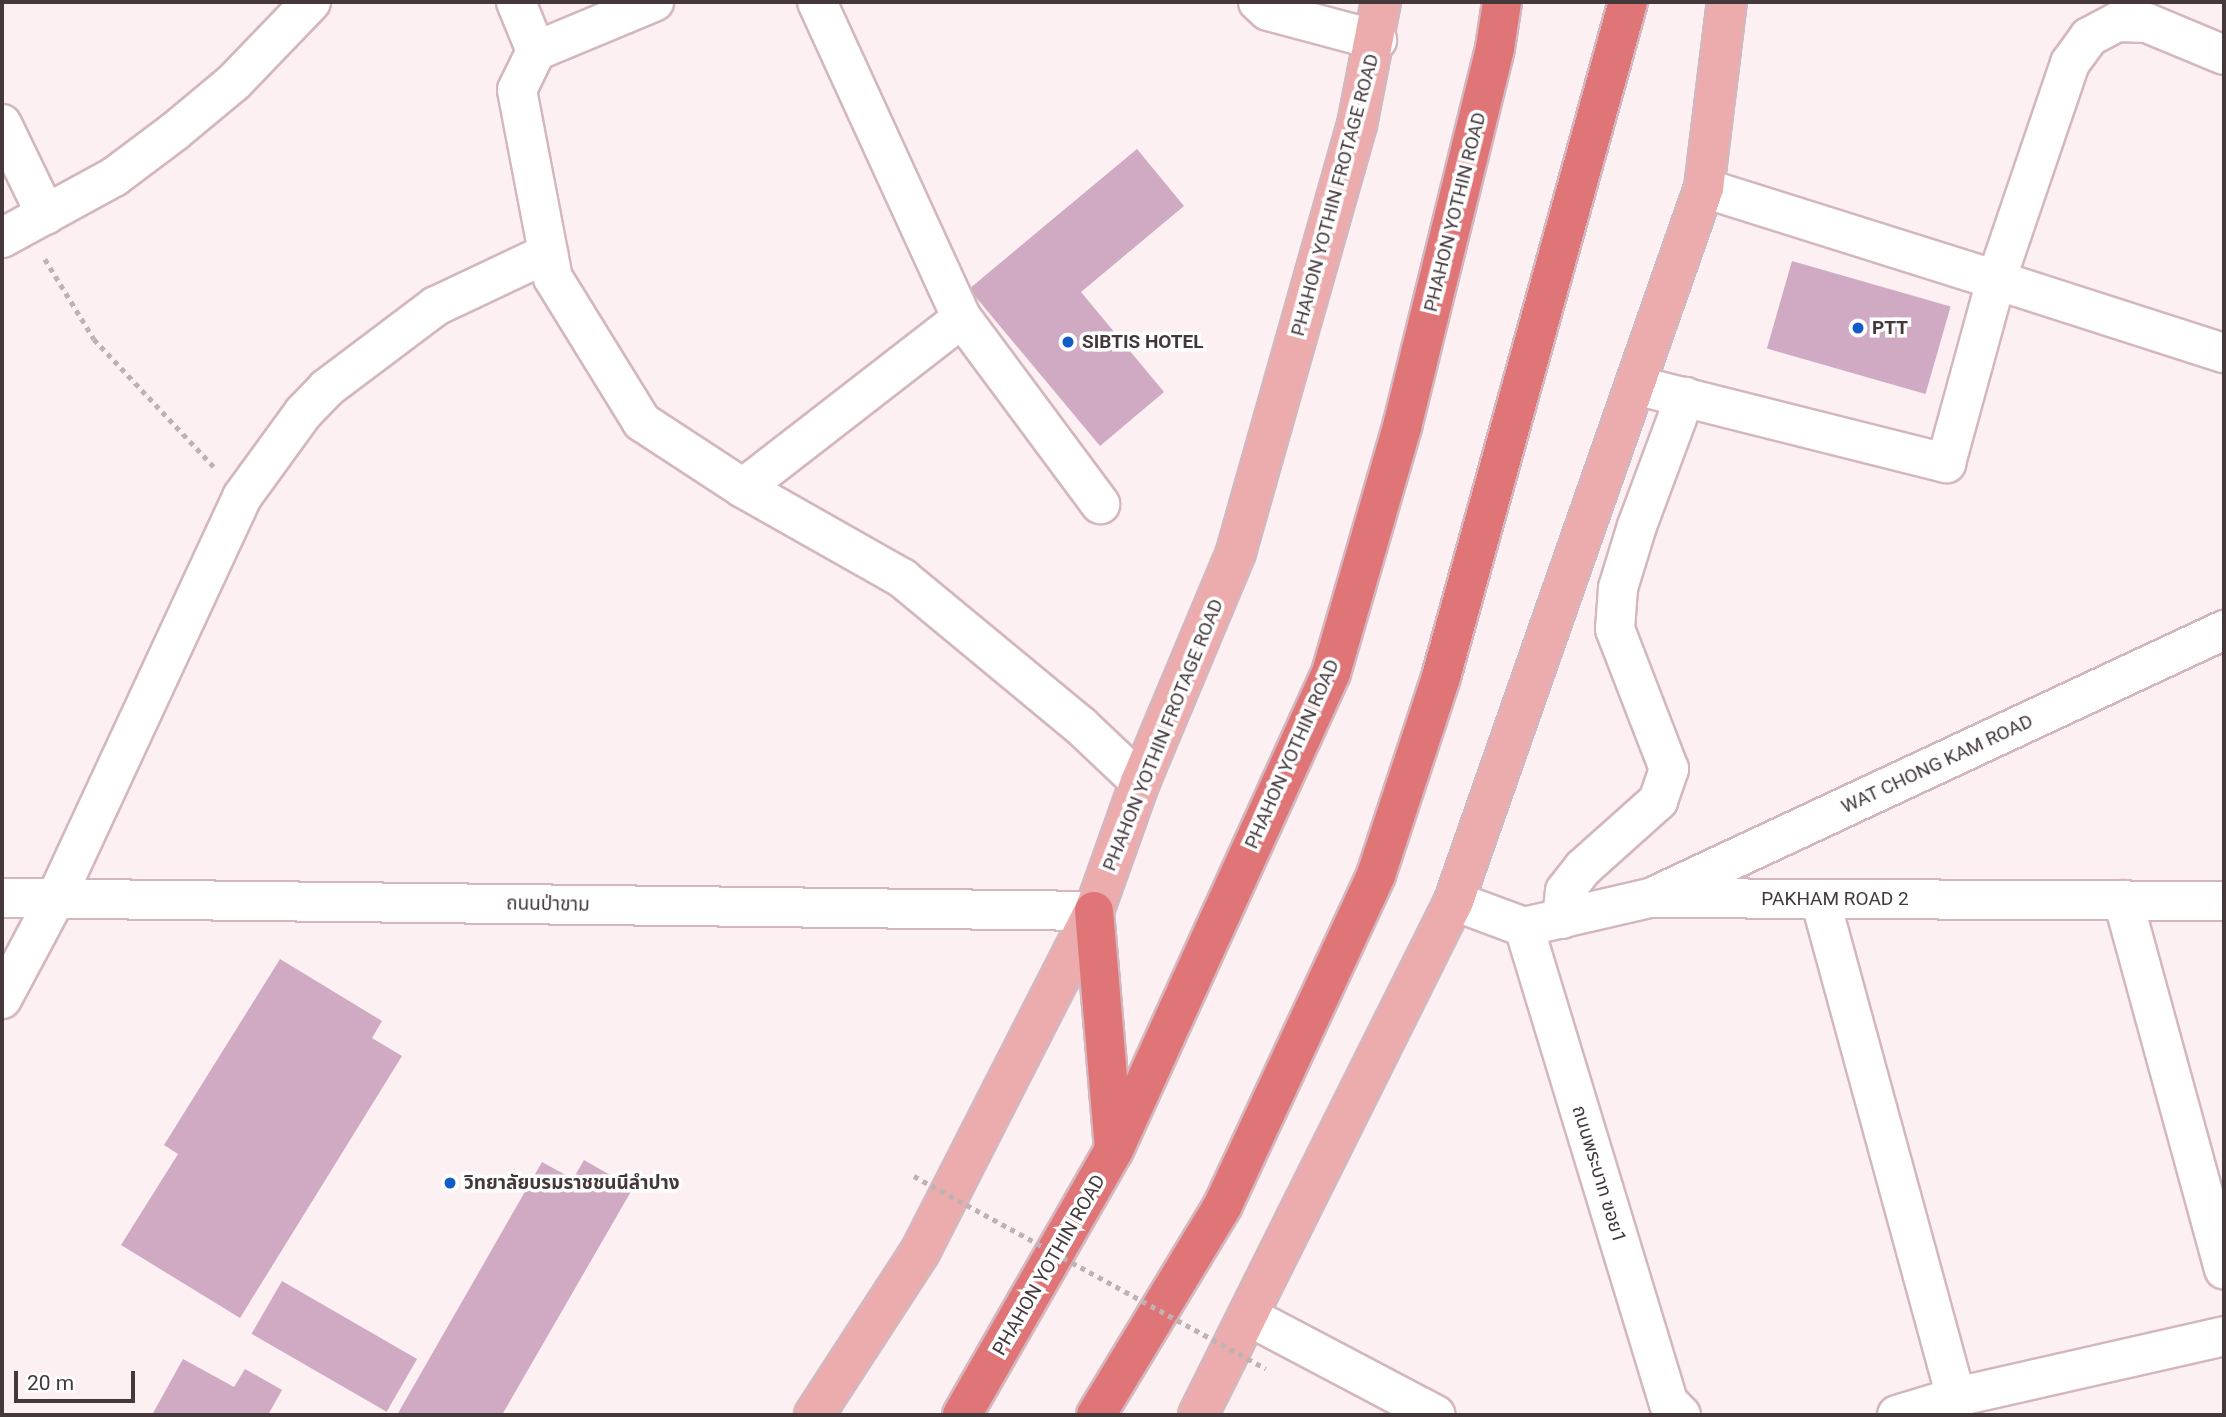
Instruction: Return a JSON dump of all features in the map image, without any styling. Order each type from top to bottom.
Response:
[{"type":"highway","name":"PHAHON YOTHIN ROAD","points":[[962,1415],[1114,1150],[1331,673],[1402,427],[1496,48],[1502,2]]},
{"type":"highway","points":[[1096,1415],[1223,1205],[1376,875],[1441,677],[1628,2]]},
{"type":"highway","points":[[1094,911],[1114,1150]]},
{"type":"main road","name":"PHAHON YOTHIN FROTAGE ROAD","points":[[814,1415],[920,1252],[1094,911],[1140,782],[1236,552],[1377,40],[1381,2]]},
{"type":"main road","points":[[1198,1415],[1454,901],[1703,188],[1727,2]]},
{"type":"street","points":[[2,124],[24,226],[114,177],[174,132],[234,82],[311,2]]},
{"type":"street","points":[[516,2],[536,51]]},
{"type":"street","points":[[654,2],[536,51],[517,90],[553,278],[642,422],[743,488],[902,578],[1081,726],[1140,782]]},
{"type":"street","points":[[817,2],[962,318],[1100,504]]},
{"type":"street","points":[[1258,2],[1268,11],[1377,40]]},
{"type":"street","points":[[1635,385],[1946,463],[1996,280],[2070,63],[2089,37],[2117,22],[2147,23],[2224,55]]},
{"type":"street","points":[[1703,188],[2224,353]]},
{"type":"street","points":[[2,999],[56,898],[242,497],[303,413],[327,388],[436,306],[548,253]]},
{"type":"street","points":[[743,488],[962,318]]},
{"type":"street","points":[[1562,919],[1565,891],[1583,868],[1658,801],[1669,769],[1615,629],[1618,588],[1636,526],[1685,397]]},
{"type":"street","name":"WAT CHONG KAM ROAD","points":[[1650,898],[2224,629]]},
{"type":"street","name":"ถนนป่าขาม","points":[[2,898],[1094,911]]},
{"type":"street","name":"PAKHAM ROAD 2","points":[[1524,928],[1650,898],[2224,901]]},
{"type":"street","points":[[1820,899],[1956,1397]]},
{"type":"street","points":[[2123,900],[2224,1269]]},
{"type":"street","points":[[1454,901],[1524,928]]},
{"type":"street","name":"ถนนพระบาท ฃอย1","points":[[1524,928],[1669,1403],[1681,1415]]},
{"type":"street","points":[[1248,1316],[1436,1415]]},
{"type":"street","points":[[1897,1415],[1956,1397],[2224,1336]]},
{"type":"path","points":[[24,226],[94,339],[242,497]]},
{"type":"path","points":[[914,1175],[1266,1368]]},
{"type":"building","name":"SIBTIS HOTEL","points":[[1137,149],[1184,206],[1081,292],[1164,392],[1100,446],[969,289]]},
{"type":"building","name":"PTT","points":[[1792,261],[1951,306],[1926,394],[1767,348]]},
{"type":"building","points":[[280,959],[382,1021],[372,1038],[402,1056],[240,1318],[121,1245],[178,1154],[164,1145]]},
{"type":"building","points":[[584,1160],[633,1188],[502,1415],[397,1415],[542,1162],[573,1179]]},
{"type":"building","points":[[282,1281],[417,1359],[387,1412],[252,1334]]},
{"type":"building","points":[[183,1359],[234,1387],[245,1369],[282,1390],[268,1415],[152,1415]]},
{"type":"place","name":"PTT","points":[[1858,328]]},
{"type":"place","name":"SIBTIS HOTEL","points":[[1068,342]]},
{"type":"place","name":"วิทยาลัยบรมราชชนนีลำปาง","points":[[450,1183]]}]
